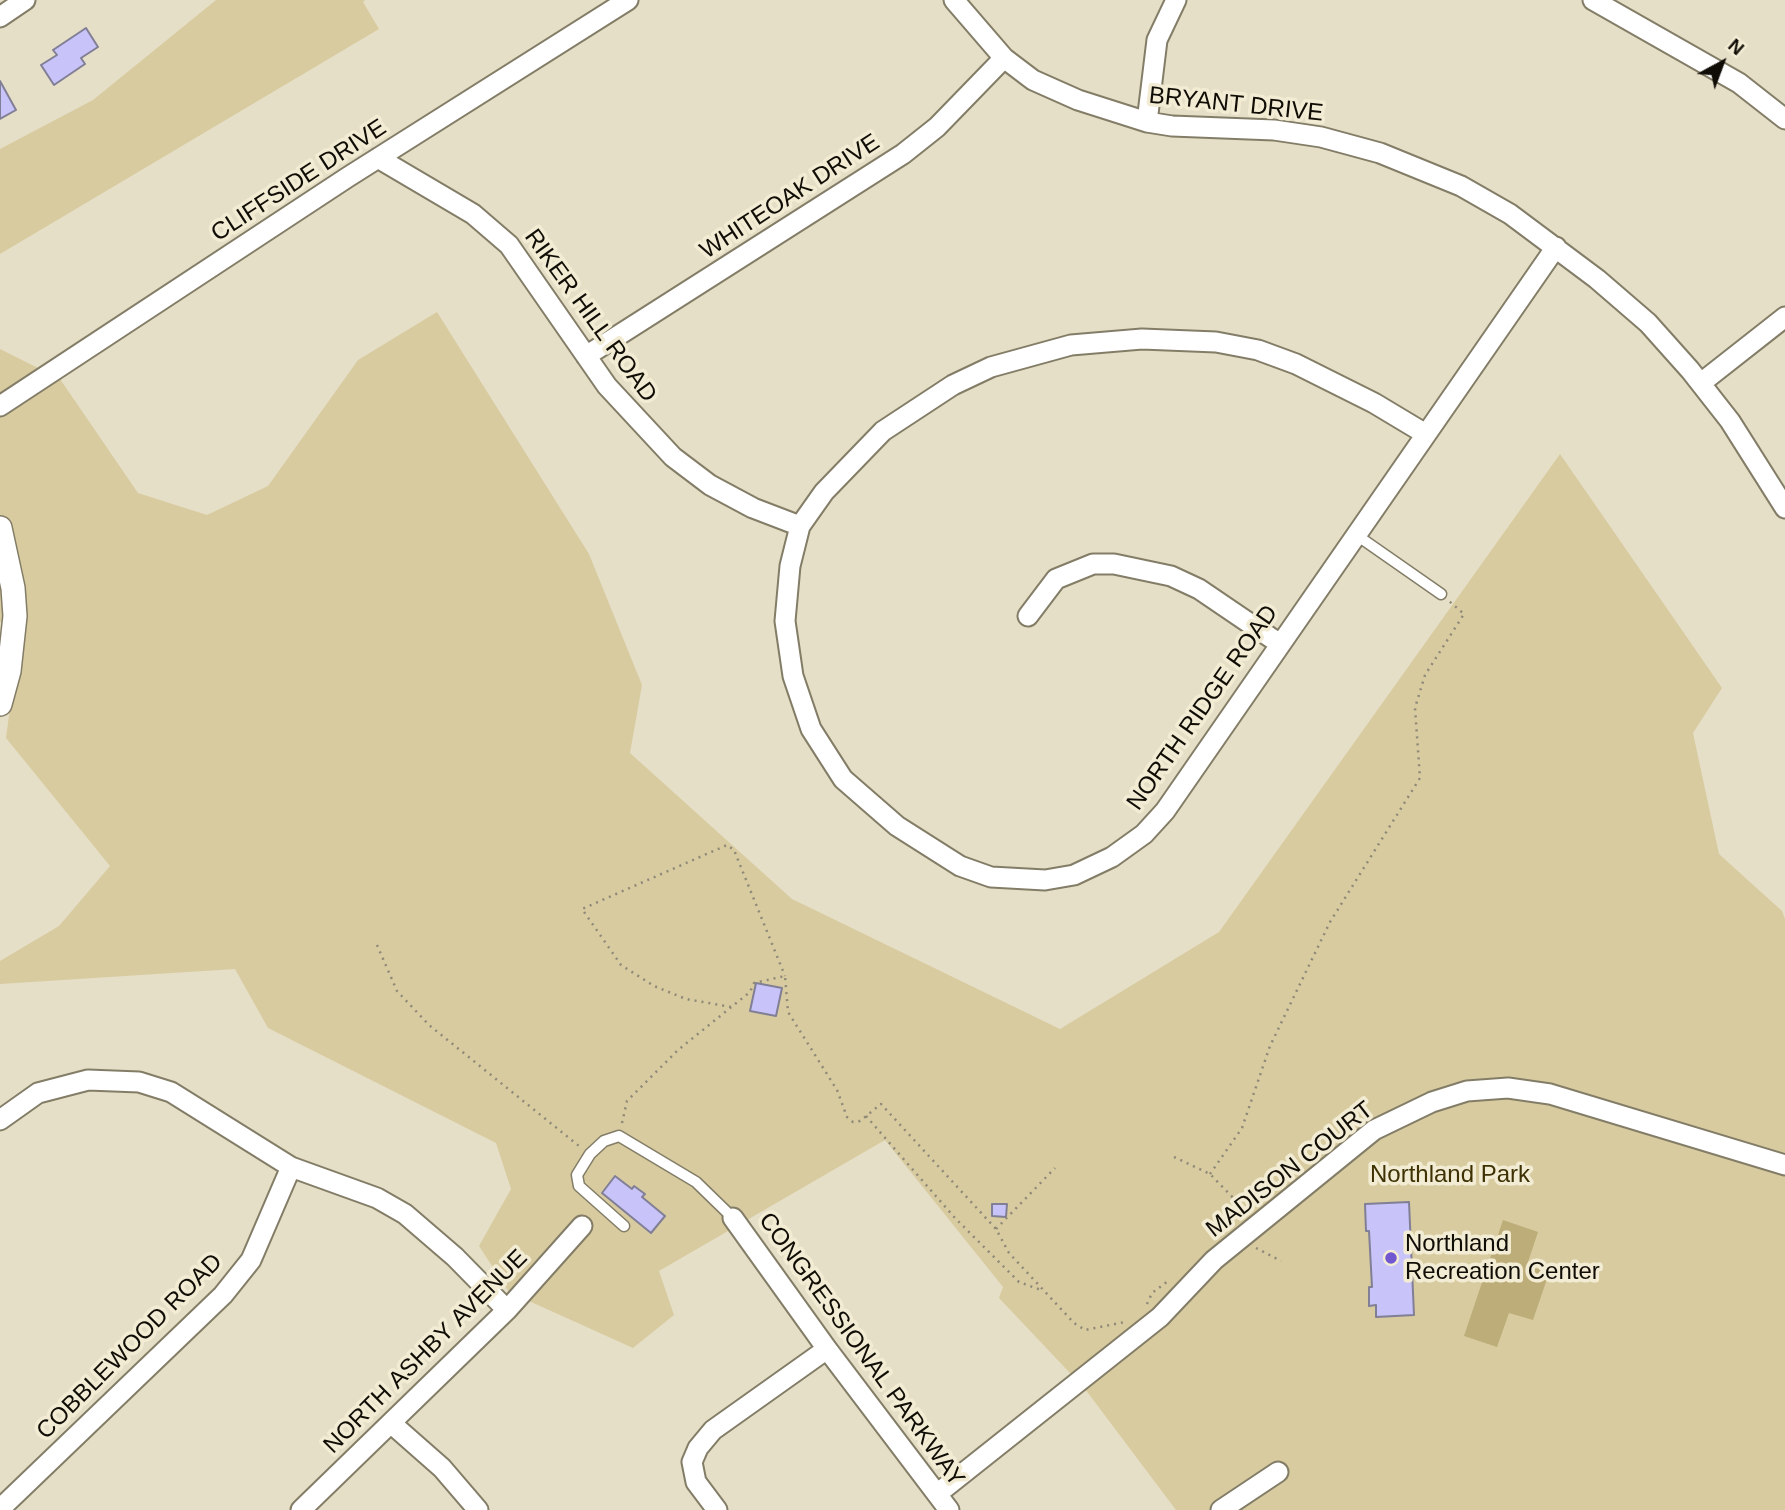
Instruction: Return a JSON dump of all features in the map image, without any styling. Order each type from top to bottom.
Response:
[{"type":"street","points":[[0,17],[25,0]]},
{"type":"street","name":"CLIFFSIDE DRIVE","points":[[0,407],[378,158],[628,0]]},
{"type":"street","name":"BRYANT DRIVE","points":[[954,0],[1004,58],[1033,80],[1078,100],[1172,127],[1274,130],[1321,137],[1380,153],[1461,186],[1510,214],[1556,247],[1648,323],[1701,383],[1730,421],[1785,508]]},
{"type":"street","points":[[1147,122],[1157,40],[1176,0]]},
{"type":"street","points":[[1593,0],[1739,83],[1785,119]]},
{"type":"street","name":"WHITEOAK DRIVE","points":[[586,356],[903,154],[937,127],[1004,58]]},
{"type":"street","name":"RIKER HILL ROAD","points":[[378,158],[494,229],[509,244],[607,386],[673,457],[710,485],[753,508],[800,526]]},
{"type":"street","name":"NORTH RIDGE ROAD","points":[[800,526],[789,566],[785,621],[793,676],[811,729],[843,779],[897,826],[960,866],[991,877],[1045,880],[1074,875],[1112,857],[1144,834],[1165,811],[1424,433],[1556,247]]},
{"type":"street","points":[[1701,383],[1785,317]]},
{"type":"street","points":[[800,526],[852,460],[916,406],[991,367],[1071,345],[1142,339],[1216,342],[1258,350],[1329,379],[1424,433]]},
{"type":"street","points":[[0,528],[13,588],[15,616],[9,671],[0,704]]},
{"type":"street","points":[[1028,615],[1056,579],[1093,564],[1114,564],[1171,576],[1199,589],[1280,644]]},
{"type":"street","points":[[0,1119],[38,1093],[71,1083],[105,1078],[139,1082],[187,1100],[291,1167],[377,1198],[405,1214],[456,1257],[507,1310]]},
{"type":"street","name":"MADISON COURT","points":[[943,1502],[1160,1317],[1214,1260],[1374,1130],[1432,1102],[1468,1091],[1507,1088],[1549,1094],[1785,1165]]},
{"type":"street","name":"COBBLEWOOD ROAD","points":[[0,1509],[223,1295],[251,1260],[291,1167]]},
{"type":"street","name":"CONGRESSIONAL PARKWAY","points":[[733,1218],[827,1349],[943,1502]]},
{"type":"street","name":"NORTH ASHBY AVENUE","points":[[301,1510],[507,1310],[582,1226]]},
{"type":"street","points":[[717,1510],[696,1482],[692,1462],[698,1448],[713,1430],[827,1349]]},
{"type":"street","points":[[392,1424],[443,1468],[478,1510]]},
{"type":"street","points":[[1220,1510],[1278,1472]]},
{"type":"lane","points":[[1355,534],[1441,594]]},
{"type":"lane","points":[[624,1226],[579,1186],[577,1175],[590,1154],[604,1142],[619,1136],[696,1182],[733,1218]]},
{"type":"path","points":[[1210,1174],[1242,1128],[1270,1046],[1330,922],[1420,778],[1415,708],[1425,675],[1464,614],[1441,594]]},
{"type":"path","points":[[731,1007],[686,999],[654,986],[621,965],[582,909],[727,845],[734,850],[785,976],[788,1012],[837,1090],[848,1117],[853,1122],[881,1104],[996,1229],[1009,1253],[1074,1323],[1085,1330],[1125,1322]]},
{"type":"path","points":[[377,945],[397,991],[429,1026],[590,1154]]},
{"type":"path","points":[[619,1136],[627,1101],[678,1050],[750,992],[754,983],[785,976]]},
{"type":"path","points":[[866,1116],[955,1218],[1019,1282],[1044,1292]]},
{"type":"path","points":[[1174,1157],[1210,1174],[1266,1236],[1255,1249],[1280,1261]]},
{"type":"path","points":[[996,1229],[1055,1168]]},
{"type":"path","points":[[1143,1312],[1152,1293],[1171,1279]]},
{"type":"green space","points":[[216,0],[365,0],[363,2],[379,29],[0,254],[0,149],[93,100]]},
{"type":"green space","name":"Northland Park","points":[[437,312],[589,554],[642,685],[630,753],[792,899],[1060,1029],[1219,932],[1560,454],[1722,688],[1693,733],[1719,854],[1782,911],[1785,919],[1785,1510],[1176,1510],[1085,1389],[999,1298],[1003,1287],[885,1140],[659,1271],[674,1315],[633,1348],[509,1292],[479,1246],[511,1189],[496,1143],[268,1028],[235,969],[0,984],[0,961],[59,926],[110,866],[6,738],[22,617],[0,622],[0,349],[60,379],[138,493],[207,515],[268,486],[358,360]]},
{"type":"shaded area","points":[[1503,1220],[1538,1232],[1527,1265],[1549,1273],[1533,1320],[1509,1313],[1497,1347],[1464,1336]]},
{"type":"building","points":[[86,28],[98,47],[81,58],[85,64],[54,85],[41,65],[57,55],[53,50]]},
{"type":"building","points":[[0,81],[16,110],[0,119]]},
{"type":"building","points":[[756,983],[782,988],[776,1016],[750,1011]]},
{"type":"building","points":[[615,1176],[632,1189],[634,1186],[645,1194],[642,1197],[665,1216],[651,1233],[602,1193]]},
{"type":"building","name":"Northland Recreation Center","points":[[1409,1202],[1414,1315],[1376,1317],[1376,1305],[1369,1306],[1369,1287],[1372,1287],[1365,1204]]},
{"type":"building","points":[[992,1204],[1007,1204],[1006,1217],[992,1216]]},
{"type":"place","name":"Northland Recreation Center","points":[[1391,1258]]}]
